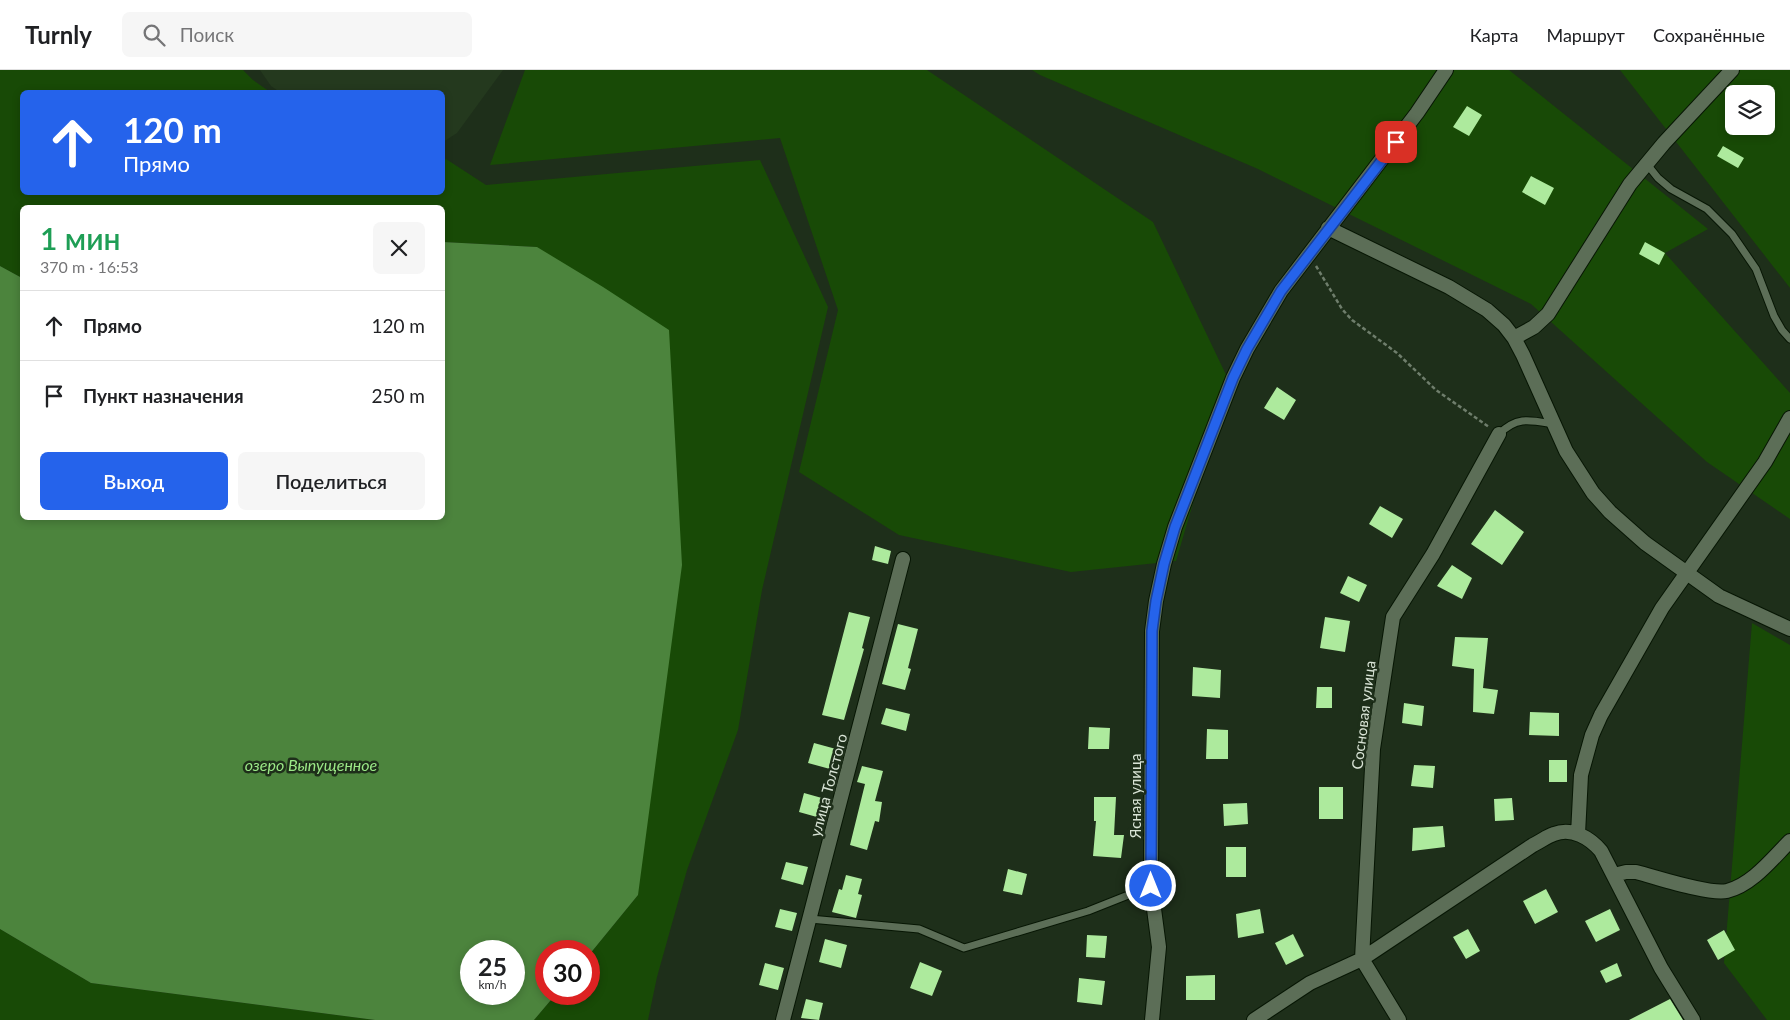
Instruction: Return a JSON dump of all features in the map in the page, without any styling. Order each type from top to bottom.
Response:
[{"type":"street","name":"Ясная улица","points":[[1152,1020],[1158,946],[1151,886],[1152,631],[1164,564],[1175,527],[1233,378],[1263,319],[1281,291],[1328,228],[1417,113],[1446,70]]},
{"type":"street","points":[[1514,338],[1534,327],[1548,314],[1614,208],[1646,163],[1732,70]]},
{"type":"street","points":[[1328,228],[1449,287],[1487,310],[1504,325],[1514,338],[1553,424],[1578,472],[1610,512],[1639,539],[1719,596],[1790,629]]},
{"type":"street","points":[[1578,834],[1581,775],[1592,735],[1602,714],[1662,608],[1765,462],[1790,418]]},
{"type":"street","name":"Сосновая улица","points":[[1362,959],[1373,749],[1393,617],[1433,554],[1498,434]]},
{"type":"street","name":"улица Толстого","points":[[783,1020],[903,559]]},
{"type":"street","points":[[1254,1020],[1310,983],[1362,959],[1533,846],[1554,834],[1570,832],[1578,834],[1595,844],[1601,851],[1661,968],[1693,1020]]},
{"type":"street","points":[[1614,875],[1631,871],[1718,892],[1728,890],[1751,879],[1790,841]]},
{"type":"street","points":[[1362,959],[1399,1020]]},
{"type":"lane","points":[[1646,163],[1664,184],[1707,209],[1732,234],[1756,269],[1774,316],[1790,339]]},
{"type":"lane","points":[[1498,434],[1507,426],[1517,421],[1553,424]]},
{"type":"lane","points":[[810,918],[919,930],[964,948],[1088,911],[1151,886]]},
{"type":"path","points":[[1308,255],[1322,274],[1342,310],[1352,320],[1403,357],[1436,390],[1498,434]]},
{"type":"shaded area","points":[[0,70],[243,70],[267,90],[20,90],[20,195],[445,195],[446,159],[486,185],[760,160],[828,307],[762,590],[738,730],[687,870],[657,977],[648,1020],[534,1020],[547,1005],[600,1005],[600,942],[638,895],[537,247],[445,242],[445,205],[20,205],[20,277],[0,266]]},
{"type":"shaded area","points":[[260,70],[503,70],[457,133],[445,141],[445,90],[277,90],[271,86]]},
{"type":"shaded area","points":[[525,70],[927,70],[1153,222],[1229,381],[1176,561],[1071,572],[899,535],[799,472],[838,310],[780,138],[490,165]]},
{"type":"shaded area","points":[[1032,70],[1509,70],[1708,229],[1665,253],[1790,393],[1790,519],[1707,462],[1531,304],[1258,169]]},
{"type":"shaded area","points":[[1620,70],[1790,70],[1790,288]]},
{"type":"shaded area","points":[[1752,623],[1790,645],[1790,1020],[1767,1020],[1724,963]]},
{"type":"shaded area","points":[[0,929],[91,983],[375,1020],[0,1020]]},
{"type":"water","name":"озеро Выпущенное","points":[[445,242],[537,247],[669,330],[682,565],[638,895],[600,942],[600,940],[535,940],[535,1005],[547,1005],[534,1020],[375,1020],[91,983],[0,929],[0,266],[20,277],[20,520],[445,520]]},
{"type":"building","points":[[1467,106],[1482,115],[1469,136],[1453,127]]},
{"type":"building","points":[[1723,146],[1744,158],[1738,168],[1717,156]]},
{"type":"building","points":[[1531,176],[1554,188],[1545,205],[1522,192]]},
{"type":"building","points":[[1645,242],[1665,253],[1659,265],[1639,254]]},
{"type":"building","points":[[1277,387],[1296,400],[1284,420],[1264,408]]},
{"type":"building","points":[[1380,506],[1403,519],[1392,538],[1369,524]]},
{"type":"building","points":[[1495,510],[1524,532],[1502,565],[1471,544]]},
{"type":"building","points":[[875,546],[891,551],[888,564],[872,560]]},
{"type":"building","points":[[1452,565],[1472,578],[1462,599],[1437,586]]},
{"type":"building","points":[[1348,576],[1367,585],[1359,602],[1340,593]]},
{"type":"building","points":[[849,612],[870,617],[862,648],[864,649],[844,720],[822,715]]},
{"type":"building","points":[[1325,617],[1350,621],[1345,652],[1320,648]]},
{"type":"building","points":[[898,624],[918,629],[908,668],[911,669],[905,690],[882,684]]},
{"type":"building","points":[[1455,637],[1488,638],[1483,688],[1498,690],[1494,714],[1473,712],[1474,669],[1452,666]]},
{"type":"building","points":[[1193,667],[1221,670],[1220,698],[1192,696]]},
{"type":"building","points":[[1317,687],[1332,687],[1332,708],[1316,708]]},
{"type":"building","points":[[1404,703],[1424,706],[1422,726],[1402,723]]},
{"type":"building","points":[[886,708],[910,714],[906,731],[881,724]]},
{"type":"building","points":[[1530,712],[1559,713],[1559,736],[1529,735]]},
{"type":"building","points":[[1089,727],[1110,728],[1109,749],[1088,749]]},
{"type":"building","points":[[1207,729],[1228,730],[1228,759],[1206,759]]},
{"type":"building","points":[[814,743],[836,749],[830,769],[808,763]]},
{"type":"building","points":[[1549,760],[1567,760],[1567,782],[1549,782]]},
{"type":"building","points":[[1414,765],[1435,766],[1433,788],[1411,786]]},
{"type":"building","points":[[862,766],[883,771],[875,801],[882,802],[879,822],[875,821],[867,850],[850,845],[865,784],[857,782]]},
{"type":"building","points":[[1319,787],[1343,787],[1343,819],[1319,819]]},
{"type":"building","points":[[804,793],[829,800],[824,819],[799,812]]},
{"type":"building","points":[[1094,797],[1116,797],[1114,835],[1124,835],[1121,858],[1093,856],[1096,821],[1094,821]]},
{"type":"building","points":[[1512,798],[1514,820],[1495,821],[1494,799]]},
{"type":"building","points":[[1247,803],[1248,824],[1224,826],[1223,804]]},
{"type":"building","points":[[1443,826],[1445,847],[1412,851],[1413,828]]},
{"type":"building","points":[[1226,847],[1246,847],[1246,877],[1226,877]]},
{"type":"building","points":[[786,862],[808,867],[803,885],[781,879]]},
{"type":"building","points":[[1008,869],[1027,874],[1022,895],[1003,891]]},
{"type":"building","points":[[846,875],[862,879],[858,894],[862,895],[856,918],[832,912],[839,889],[842,890]]},
{"type":"building","points":[[1546,889],[1558,912],[1535,924],[1523,901]]},
{"type":"building","points":[[780,909],[797,913],[792,931],[775,927]]},
{"type":"building","points":[[1260,909],[1264,933],[1238,938],[1236,914]]},
{"type":"building","points":[[1610,909],[1620,930],[1596,942],[1585,921]]},
{"type":"building","points":[[1468,929],[1480,951],[1466,959],[1453,937]]},
{"type":"building","points":[[1724,930],[1735,950],[1718,960],[1707,940]]},
{"type":"building","points":[[1293,934],[1304,956],[1286,965],[1275,943]]},
{"type":"building","points":[[1087,935],[1107,936],[1105,958],[1086,957]]},
{"type":"building","points":[[825,939],[847,945],[841,968],[819,962]]},
{"type":"building","points":[[920,962],[942,971],[932,996],[910,988]]},
{"type":"building","points":[[765,963],[784,968],[778,990],[759,985]]},
{"type":"building","points":[[1617,963],[1622,976],[1606,983],[1600,971]]},
{"type":"building","points":[[1215,975],[1215,1000],[1186,1000],[1186,976]]},
{"type":"building","points":[[1079,978],[1105,981],[1102,1005],[1077,1002]]},
{"type":"building","points":[[806,999],[823,1003],[819,1020],[801,1018]]},
{"type":"building","points":[[1670,999],[1683,1020],[1629,1020]]},
{"type":"route","points":[[1151,886],[1152,631],[1164,564],[1175,527],[1233,378],[1263,319],[1308,255],[1396,142]]}]
